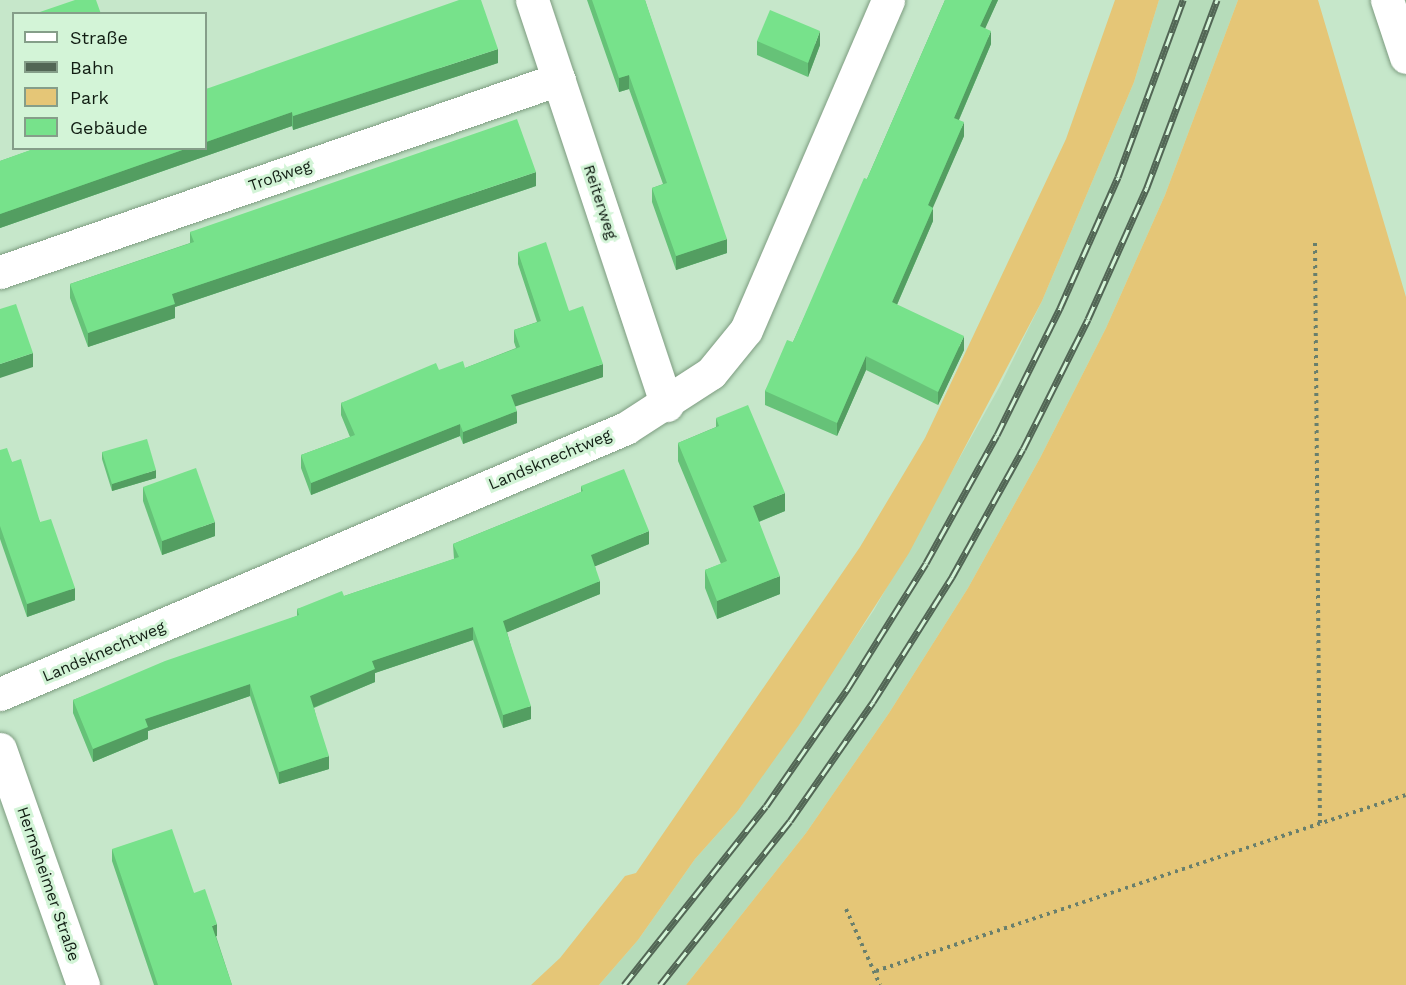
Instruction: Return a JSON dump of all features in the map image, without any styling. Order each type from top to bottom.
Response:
[{"type":"street","name":"Reiterweg","points":[[532,0],[667,405]]},
{"type":"street","name":"Landsknechtweg","points":[[0,694],[626,428],[667,405],[711,373],[746,330],[888,0]]},
{"type":"street","points":[[1387,0],[1406,57]]},
{"type":"street","name":"Troßweg","points":[[0,272],[559,79]]},
{"type":"street","name":"Hermsheimer Straße","points":[[0,748],[83,985]]},
{"type":"path","points":[[1315,243],[1320,823]]},
{"type":"path","points":[[876,971],[1406,795]]},
{"type":"path","points":[[846,909],[876,971],[880,985]]},
{"type":"shaded area","points":[[1159,0],[1238,0],[1165,195],[1106,328],[1040,458],[968,588],[889,713],[806,833],[686,985],[599,985],[638,940],[695,859],[737,812],[874,610],[1000,386],[1042,301],[1134,82]]},
{"type":"green space","points":[[1115,0],[1159,0],[1134,82],[1042,301],[909,553],[799,725],[737,812],[695,859],[638,940],[599,985],[531,985],[560,958],[625,876],[636,873],[860,547],[925,438],[1066,139]]},
{"type":"green space","points":[[1238,0],[1318,0],[1406,297],[1406,985],[686,985],[806,833],[889,713],[968,588],[1040,458],[1106,328],[1165,195]]},
{"type":"building","points":[[75,0],[96,0],[100,12],[40,12]]},
{"type":"building","points":[[459,0],[481,0],[498,49],[293,116],[292,112],[207,142],[207,89]]},
{"type":"building","points":[[592,0],[645,0],[727,239],[676,256],[652,188],[667,183],[629,75],[619,78]]},
{"type":"building","points":[[945,0],[992,0],[980,26],[991,31],[954,118],[964,122],[928,205],[933,208],[892,302],[964,336],[938,392],[866,356],[837,423],[765,391],[787,340],[793,342]]},
{"type":"building","points":[[770,10],[820,31],[808,63],[757,41]]},
{"type":"building","points":[[517,119],[536,172],[172,294],[175,304],[88,333],[70,284],[194,242],[190,232]]},
{"type":"building","points":[[30,150],[182,150],[0,214],[0,161]]},
{"type":"building","points":[[546,242],[569,311],[583,306],[603,364],[511,395],[517,411],[463,432],[460,424],[311,483],[301,455],[355,435],[341,403],[436,363],[439,370],[463,361],[465,368],[520,347],[514,330],[541,321],[518,252]]},
{"type":"building","points":[[16,304],[33,353],[0,364],[0,309]]},
{"type":"building","points":[[748,405],[785,493],[753,506],[780,576],[717,601],[705,570],[727,561],[678,443],[719,426],[716,418]]},
{"type":"building","points":[[147,439],[156,470],[112,484],[102,452]]},
{"type":"building","points":[[7,448],[12,462],[21,459],[40,522],[51,519],[75,588],[27,604],[0,526],[0,450]]},
{"type":"building","points":[[196,468],[215,522],[162,541],[143,487]]},
{"type":"building","points":[[624,469],[649,531],[591,555],[600,581],[503,621],[531,706],[503,715],[473,627],[372,661],[375,669],[310,696],[329,756],[279,772],[250,684],[145,719],[148,727],[93,749],[73,700],[165,661],[299,615],[297,609],[342,591],[344,596],[459,557],[453,544],[583,491],[581,486]]},
{"type":"building","points":[[172,829],[194,893],[205,889],[217,924],[212,926],[232,985],[158,985],[112,849]]},
{"type":"railway","points":[[624,985],[766,806],[848,688],[926,563],[997,435],[1060,308],[1118,177],[1183,0]]},
{"type":"railway","points":[[660,985],[790,821],[873,702],[952,577],[1023,449],[1088,319],[1147,187],[1217,0]]}]
